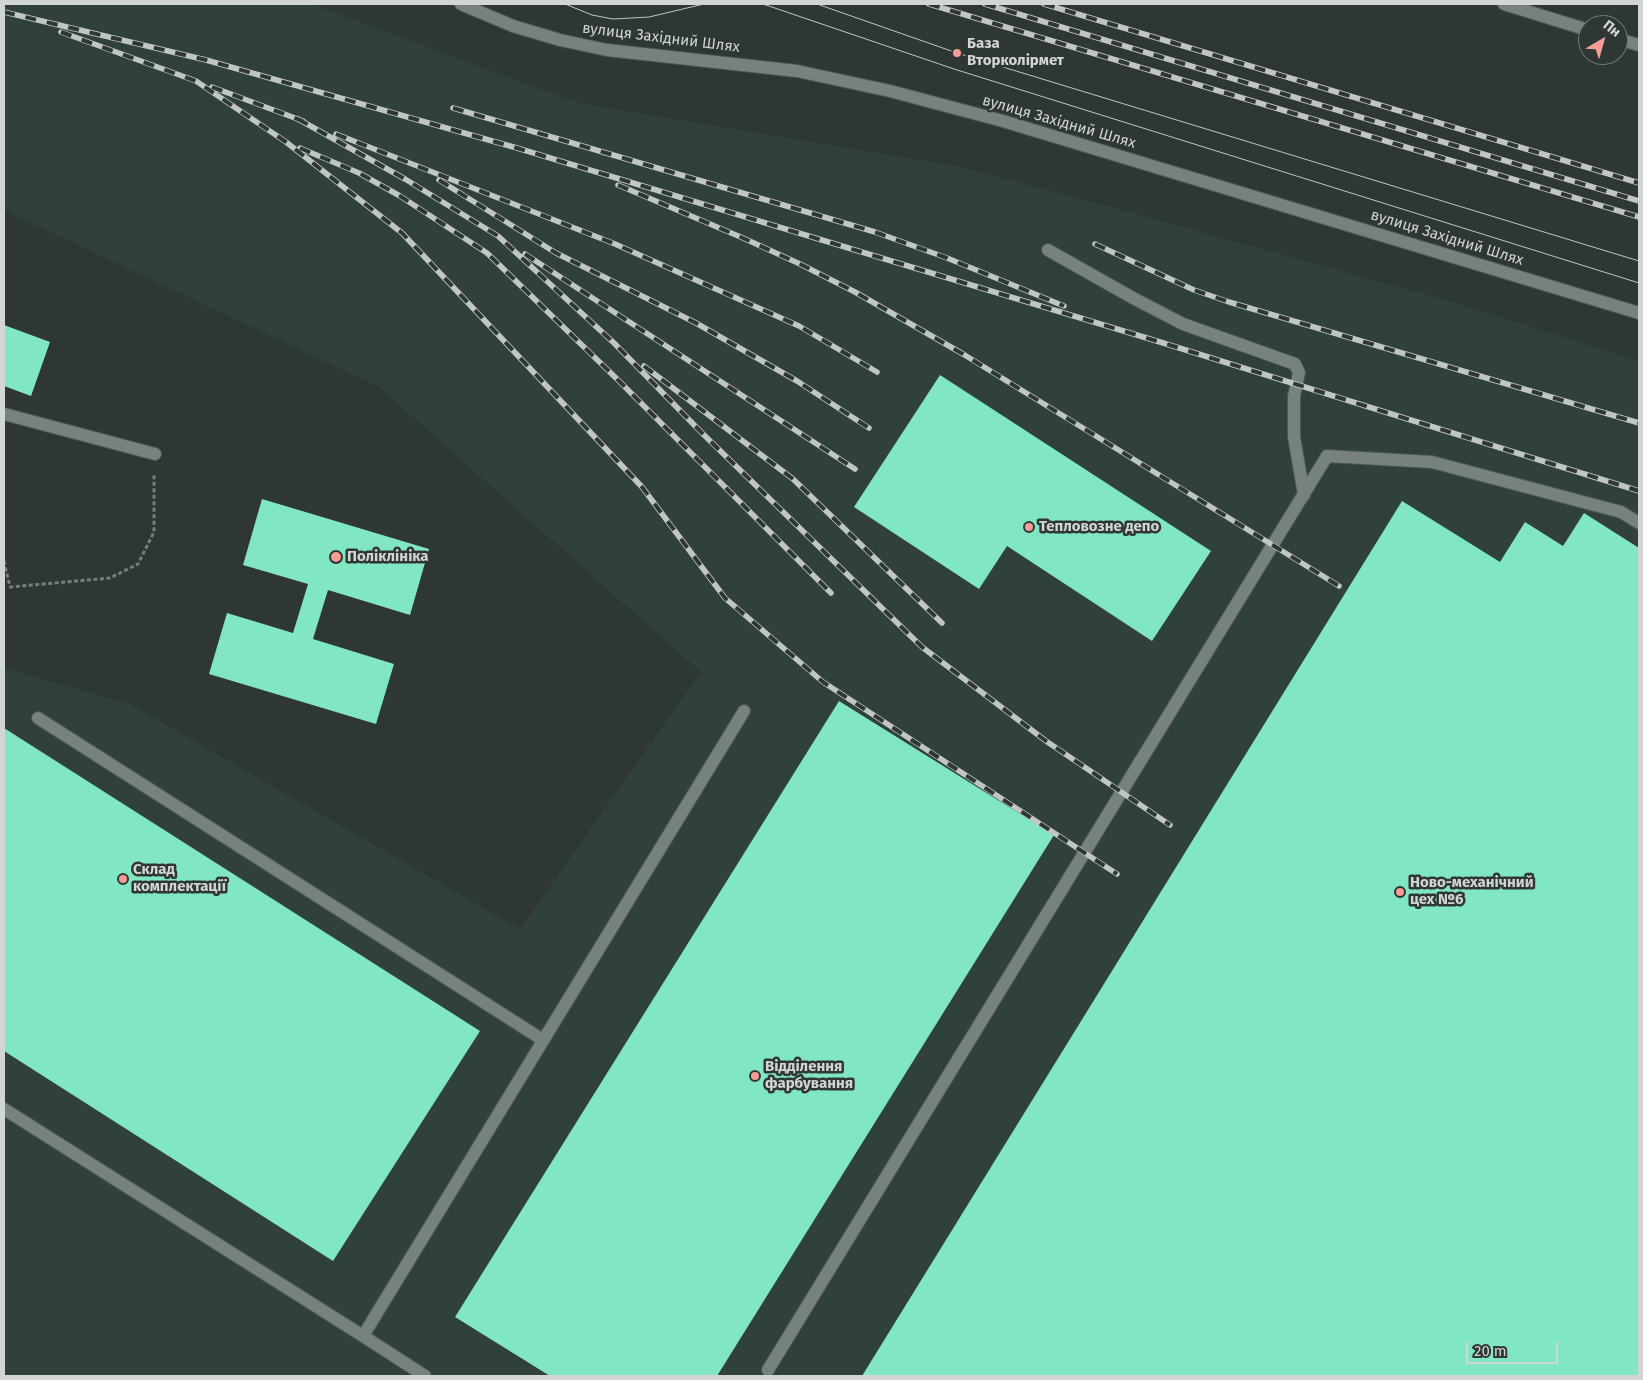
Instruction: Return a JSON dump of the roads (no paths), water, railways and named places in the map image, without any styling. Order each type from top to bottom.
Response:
[{"type":"street","name":"вулиця Західний Шлях","points":[[461,4],[512,26],[560,40],[607,50],[797,71],[890,90],[1003,121],[1639,313]]},
{"type":"street","points":[[1504,4],[1578,27]]},
{"type":"street","points":[[1048,250],[1183,324],[1295,364],[1299,373],[1294,396],[1294,437],[1304,495]]},
{"type":"street","points":[[4,414],[154,454]]},
{"type":"street","points":[[768,1370],[1327,456],[1432,462],[1621,512],[1639,523]]},
{"type":"street","points":[[363,1336],[744,711]]},
{"type":"street","points":[[38,718],[543,1040]]},
{"type":"street","points":[[4,1109],[425,1376]]},
{"type":"tram line","points":[[565,4],[592,15],[613,19],[649,17],[704,4]]},
{"type":"tram line","points":[[763,4],[954,69],[1639,283]]},
{"type":"tram line","points":[[817,4],[957,53],[1639,261]]},
{"type":"railway","points":[[929,4],[1639,217]]},
{"type":"railway","points":[[985,4],[1639,201]]},
{"type":"railway","points":[[1044,4],[1639,183]]},
{"type":"railway","points":[[4,12],[206,60],[517,148],[1160,342],[1639,491]]},
{"type":"railway","points":[[61,32],[196,81],[286,142],[402,233],[642,487],[725,598],[823,682],[1117,874]]},
{"type":"railway","points":[[212,87],[303,121]]},
{"type":"railway","points":[[453,108],[875,232],[947,258],[1064,306]]},
{"type":"railway","points":[[298,119],[405,179],[498,236],[614,343],[703,434],[922,647],[1046,741],[1170,825]]},
{"type":"railway","points":[[336,134],[615,244],[799,326],[877,372]]},
{"type":"railway","points":[[300,148],[359,173],[400,196],[487,253],[618,380],[831,593]]},
{"type":"railway","points":[[439,180],[556,253],[696,323],[797,381],[869,428]]},
{"type":"railway","points":[[618,185],[743,238],[855,292],[963,354],[1339,586]]},
{"type":"railway","points":[[1095,244],[1194,290],[1229,302],[1639,423]]},
{"type":"railway","points":[[525,254],[855,469]]},
{"type":"railway","points":[[644,366],[793,479],[942,623]]},
{"type":"place","name":"База Вторколірмет","points":[[957,53]]},
{"type":"place","name":"Тепловозне депо","points":[[1029,527]]},
{"type":"place","name":"Поліклініка","points":[[336,557]]},
{"type":"place","name":"Склад комплектації","points":[[123,879]]},
{"type":"place","name":"Ново-механічний цех №6","points":[[1400,892]]},
{"type":"place","name":"Відділення фарбування","points":[[755,1076]]}]
